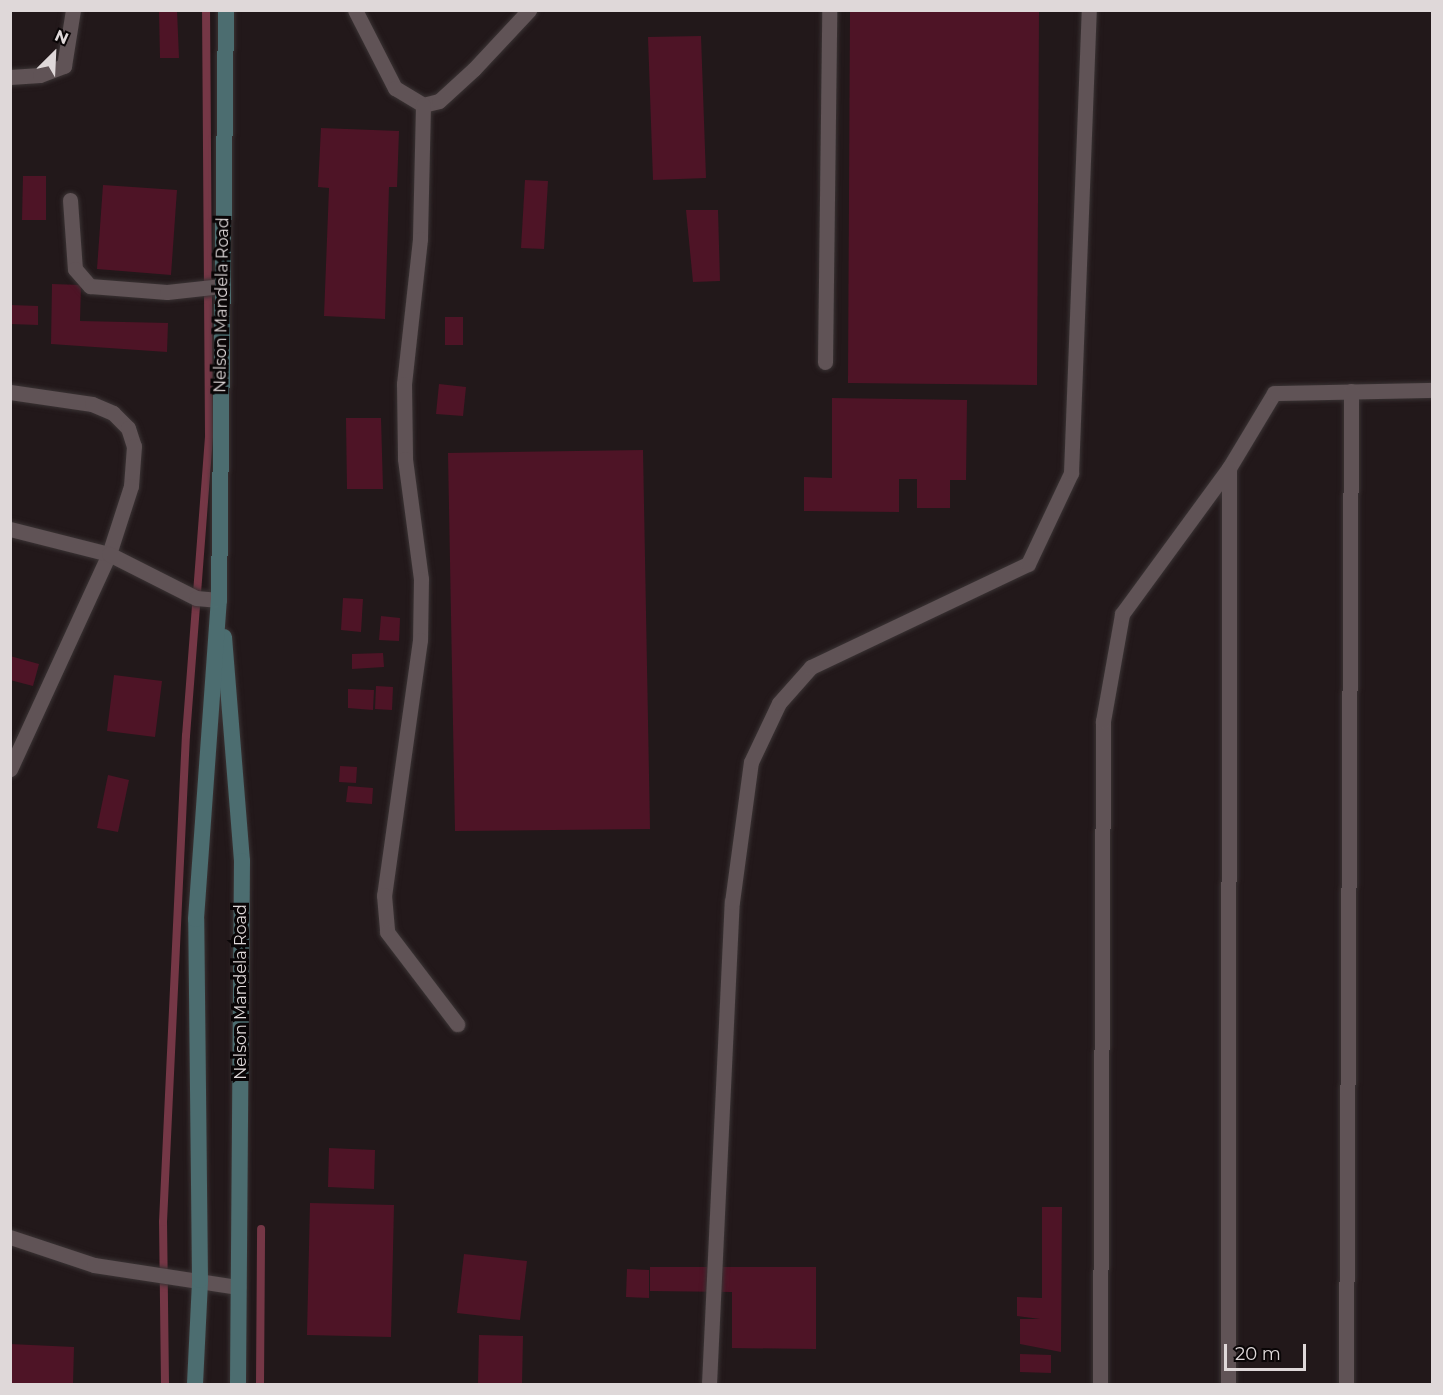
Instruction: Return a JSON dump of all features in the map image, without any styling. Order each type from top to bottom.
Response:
[{"type":"main road","name":"Nelson Mandela Road","points":[[195,1384],[200,1280],[196,919],[219,600],[226,10]]},
{"type":"main road","name":"Nelson Mandela Road","points":[[219,600],[234,720],[242,861],[238,1384]]},
{"type":"lane","points":[[10,77],[40,75],[64,66],[73,10]]},
{"type":"lane","points":[[355,10],[395,88],[423,105],[439,101],[474,69],[529,10]]},
{"type":"lane","points":[[825,362],[829,10]]},
{"type":"lane","points":[[709,1384],[732,902],[751,762],[779,702],[811,667],[1028,564],[1071,473],[1089,10]]},
{"type":"lane","points":[[423,105],[420,238],[404,384],[405,459],[421,579],[420,640],[384,895],[387,932],[457,1024]]},
{"type":"lane","points":[[70,200],[75,269],[90,286],[166,292],[222,286]]},
{"type":"lane","points":[[1100,1384],[1103,721],[1122,614],[1229,468],[1274,393],[1432,390]]},
{"type":"lane","points":[[1346,1384],[1351,391]]},
{"type":"lane","points":[[10,392],[93,404],[128,428],[134,446],[131,486],[109,554],[10,769]]},
{"type":"lane","points":[[1228,1384],[1229,468]]},
{"type":"lane","points":[[10,529],[109,554],[196,598],[219,600]]},
{"type":"lane","points":[[10,1237],[94,1265],[238,1287]]},
{"type":"building","points":[[159,10],[177,10],[179,58],[160,58]]},
{"type":"building","points":[[850,10],[1039,10],[1037,385],[848,383]]},
{"type":"building","points":[[701,36],[706,178],[653,180],[648,37]]},
{"type":"building","points":[[321,128],[399,131],[397,187],[389,187],[385,319],[324,316],[329,188],[318,187]]},
{"type":"building","points":[[23,176],[46,176],[46,220],[22,220]]},
{"type":"building","points":[[525,180],[548,181],[544,249],[521,248]]},
{"type":"building","points":[[103,185],[177,190],[171,275],[97,269]]},
{"type":"building","points":[[686,210],[718,210],[720,281],[693,282]]},
{"type":"building","points":[[52,284],[81,285],[80,321],[168,323],[167,352],[51,344]]},
{"type":"building","points":[[10,305],[38,306],[38,325],[10,324]]},
{"type":"building","points":[[445,317],[463,317],[463,345],[445,345]]},
{"type":"building","points":[[439,384],[466,387],[463,416],[436,414]]},
{"type":"building","points":[[832,398],[967,400],[966,480],[950,480],[950,508],[917,508],[917,479],[899,479],[899,512],[804,511],[804,477],[832,478]]},
{"type":"building","points":[[346,418],[381,418],[383,489],[347,489]]},
{"type":"building","points":[[643,450],[650,829],[455,831],[448,453]]},
{"type":"building","points":[[343,598],[363,599],[361,632],[341,630]]},
{"type":"building","points":[[381,616],[400,618],[399,641],[379,640]]},
{"type":"building","points":[[383,653],[384,667],[352,669],[352,654]]},
{"type":"building","points":[[10,656],[39,664],[33,686],[10,680]]},
{"type":"building","points":[[114,675],[162,681],[155,737],[107,731]]},
{"type":"building","points":[[376,686],[393,687],[392,710],[375,709]]},
{"type":"building","points":[[348,689],[374,690],[373,710],[348,708]]},
{"type":"building","points":[[340,766],[357,767],[356,783],[339,782]]},
{"type":"building","points":[[108,775],[129,780],[118,832],[97,828]]},
{"type":"building","points":[[348,786],[373,788],[372,804],[346,802]]},
{"type":"building","points":[[329,1148],[375,1150],[374,1189],[328,1187]]},
{"type":"building","points":[[310,1203],[394,1205],[391,1337],[307,1335]]},
{"type":"building","points":[[1042,1207],[1062,1207],[1061,1352],[1020,1344],[1020,1319],[1040,1319],[1017,1316],[1017,1297],[1042,1298]]},
{"type":"building","points":[[464,1254],[527,1261],[520,1320],[457,1313]]},
{"type":"building","points":[[650,1267],[816,1267],[816,1349],[732,1348],[732,1292],[650,1291]]},
{"type":"building","points":[[627,1269],[649,1270],[649,1298],[626,1297]]},
{"type":"building","points":[[479,1335],[523,1336],[522,1384],[478,1384]]},
{"type":"building","points":[[10,1344],[74,1347],[73,1384],[10,1384]]},
{"type":"building","points":[[1020,1354],[1051,1355],[1051,1373],[1020,1372]]},
{"type":"waterway","points":[[165,1384],[163,1222],[186,736],[209,435],[206,10]]},
{"type":"waterway","points":[[260,1384],[261,1229]]}]
